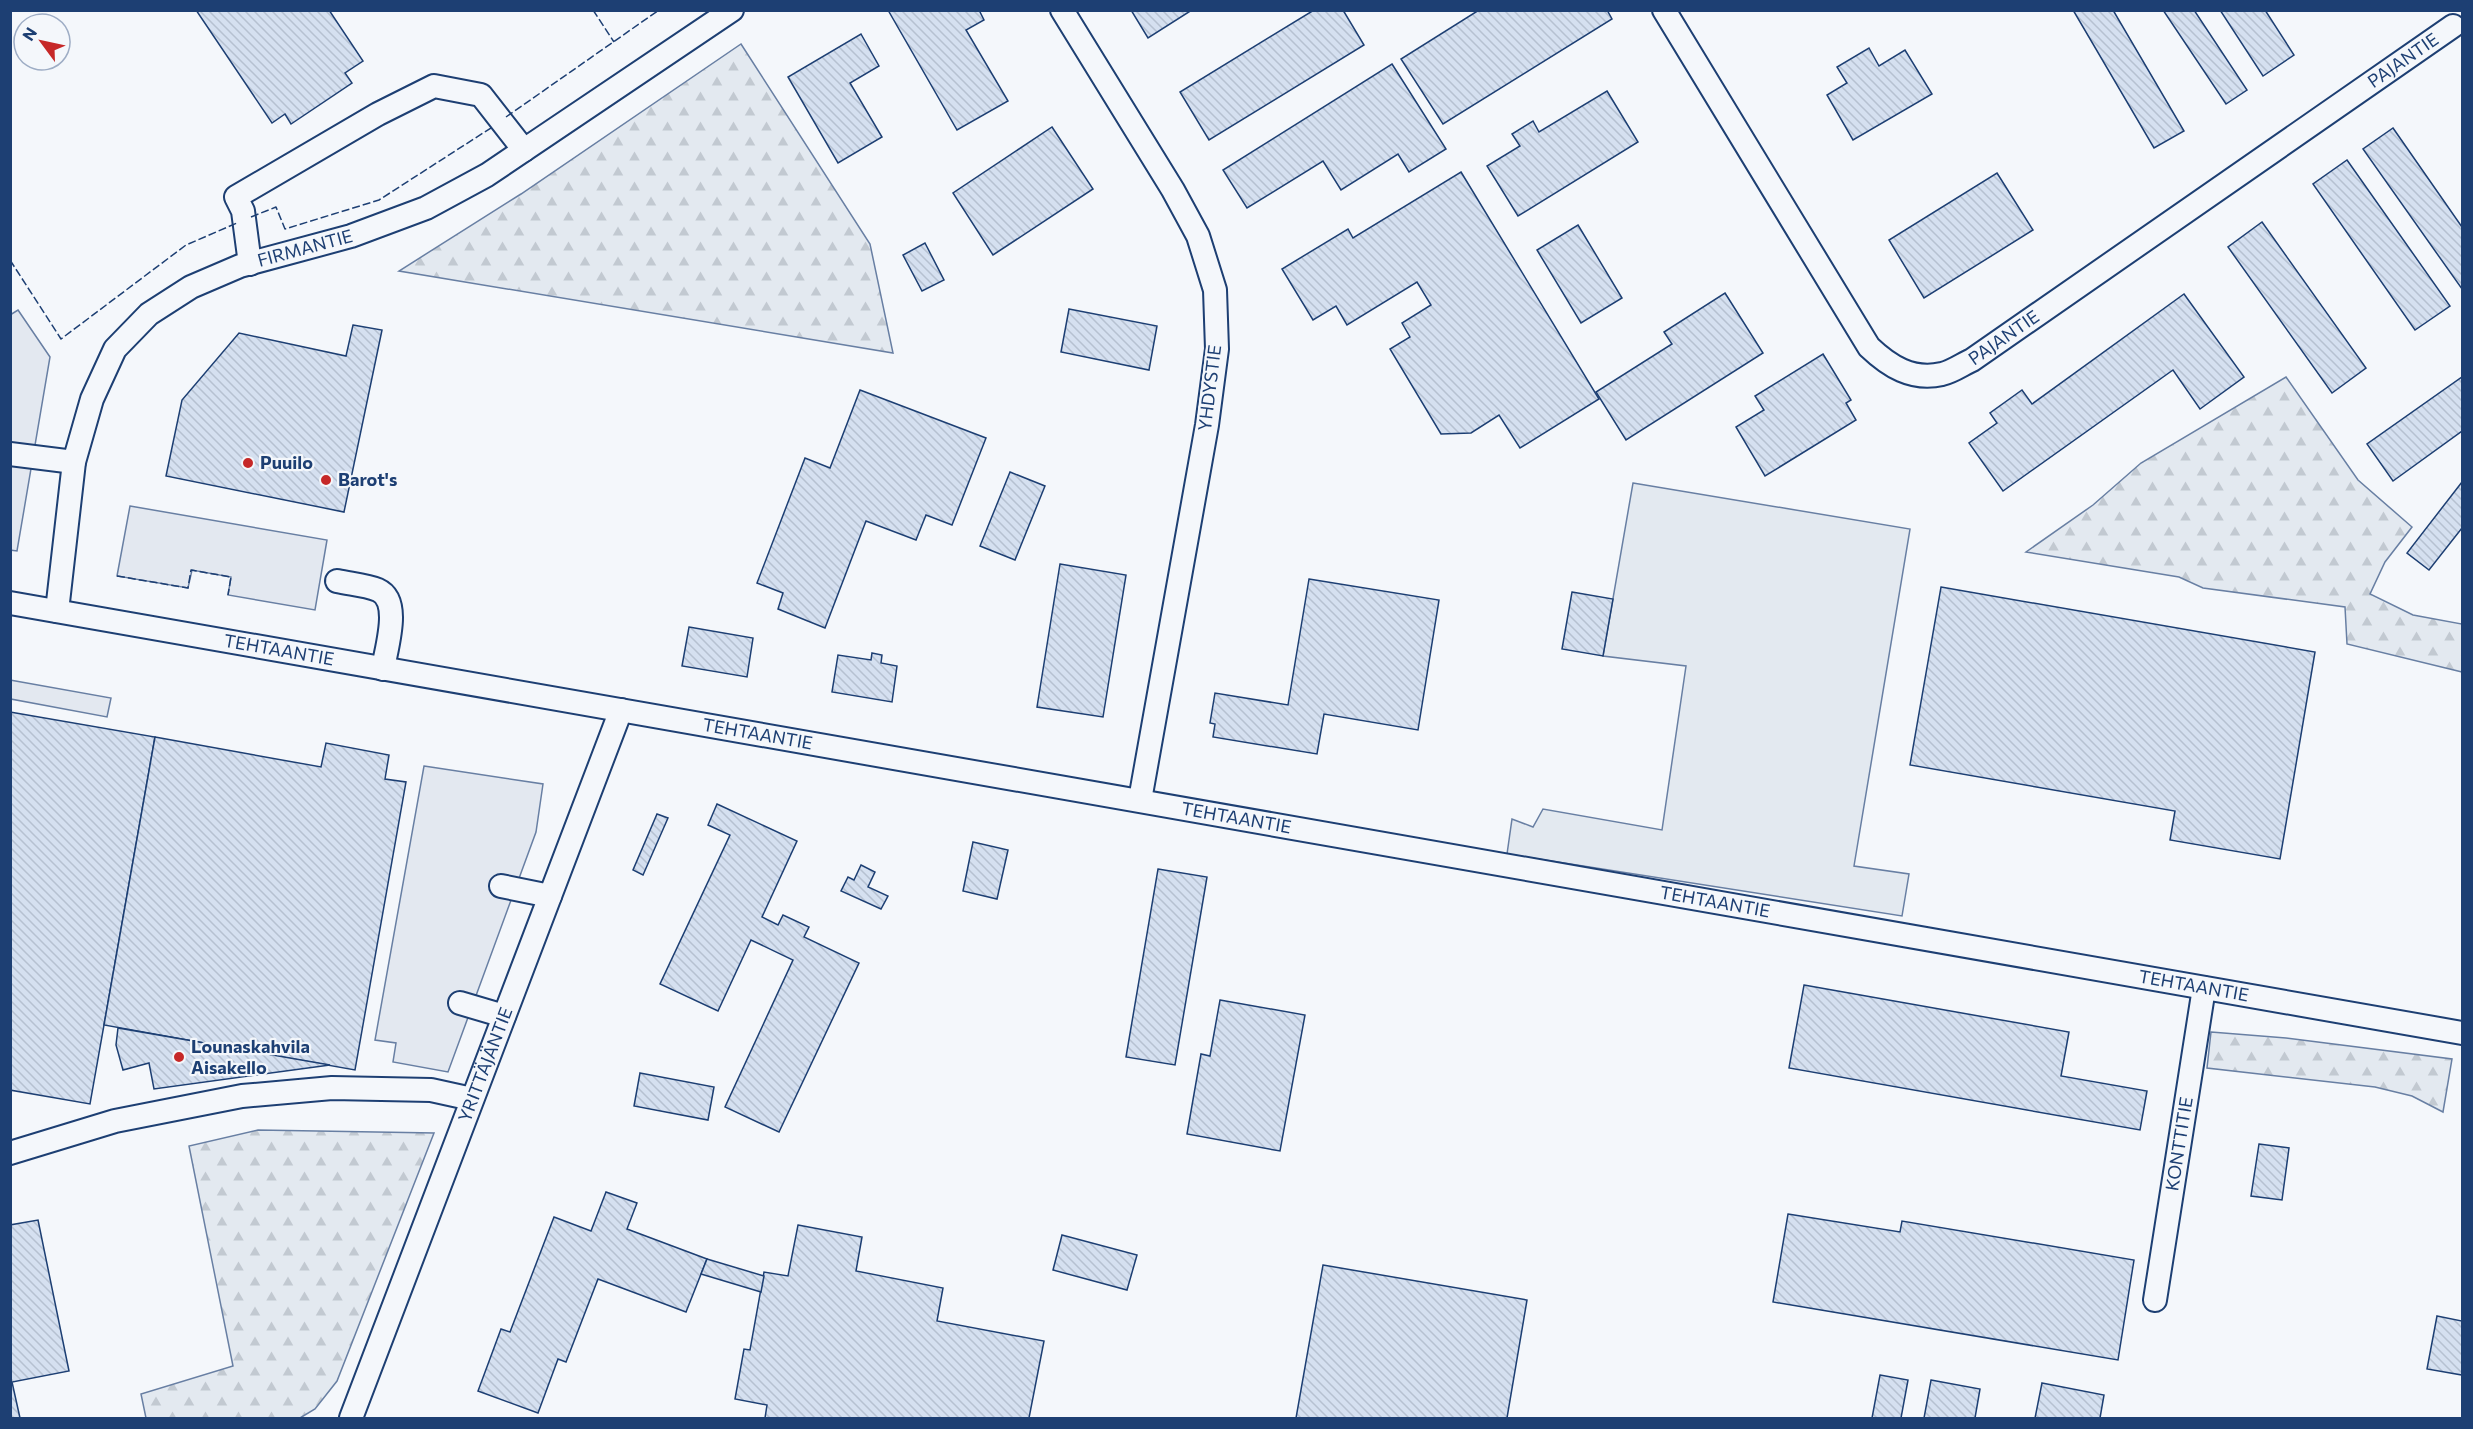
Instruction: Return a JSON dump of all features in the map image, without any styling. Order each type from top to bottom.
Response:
[{"type":"street","name":"FIRMANTIE","points":[[57,611],[74,462],[92,399],[115,349],[150,314],[191,287],[250,264],[351,236],[426,208],[487,175],[732,10]]},
{"type":"street","name":"YHDYSTIE","points":[[1062,10],[1198,236],[1215,290],[1217,349],[1207,425],[1140,800]]},
{"type":"street","name":"PAJANTIE","points":[[1664,10],[1869,347],[1887,364],[1913,376],[1942,374],[1972,360],[2453,21]]},
{"type":"street","points":[[250,264],[243,212],[236,197],[378,114],[434,86],[481,95],[524,150]]},
{"type":"street","points":[[10,454],[74,462]]},
{"type":"street","points":[[337,581],[379,590],[389,599],[392,611],[383,669]]},
{"type":"street","name":"TEHTAANTIE","points":[[10,603],[2463,1033]]},
{"type":"street","name":"YRITTÄJÄNTIE","points":[[351,1419],[621,710]]},
{"type":"street","points":[[501,886],[550,896]]},
{"type":"street","name":"KONTTITIE","points":[[2155,1300],[2204,988]]},
{"type":"street","points":[[460,1003],[504,1016]]},
{"type":"street","points":[[10,1153],[115,1121],[242,1095],[332,1088],[431,1090],[472,1099]]},
{"type":"green space","points":[[741,44],[870,244],[893,353],[399,271],[521,194]]},
{"type":"green space","points":[[2286,377],[2358,480],[2412,527],[2385,562],[2370,594],[2413,615],[2462,624],[2462,672],[2347,644],[2345,607],[2203,588],[2179,577],[2026,552],[2093,505],[2141,463]]},
{"type":"green space","points":[[1633,483],[1910,529],[1854,866],[1909,874],[1902,916],[1507,854],[1512,819],[1533,827],[1543,809],[1662,830],[1686,666],[1603,656]]},
{"type":"green space","points":[[2211,1032],[2286,1038],[2452,1059],[2443,1112],[2412,1096],[2375,1087],[2207,1068]]},
{"type":"green space","points":[[258,1130],[434,1133],[337,1381],[315,1409],[300,1418],[146,1418],[141,1394],[233,1366],[189,1146]]},
{"type":"shaded area","points":[[18,310],[50,357],[17,551],[10,550],[10,315]]},
{"type":"shaded area","points":[[130,506],[327,540],[315,610],[228,595],[231,577],[192,570],[188,588],[117,576]]},
{"type":"shaded area","points":[[10,680],[111,698],[107,717],[11,699]]},
{"type":"shaded area","points":[[424,766],[543,784],[536,832],[448,1072],[393,1062],[396,1043],[375,1040]]},
{"type":"building","points":[[196,10],[329,10],[363,61],[345,73],[352,83],[291,124],[285,114],[272,123]]},
{"type":"building","points":[[888,10],[979,10],[984,20],[966,30],[1008,101],[957,130]]},
{"type":"building","points":[[1131,10],[1192,10],[1148,38]]},
{"type":"building","points":[[1314,10],[1343,10],[1364,45],[1209,140],[1180,92]]},
{"type":"building","points":[[1479,10],[1607,10],[1612,19],[1443,124],[1401,59]]},
{"type":"building","points":[[2073,10],[2113,10],[2184,131],[2154,148]]},
{"type":"building","points":[[2163,10],[2194,10],[2247,90],[2226,104]]},
{"type":"building","points":[[2220,10],[2265,10],[2294,55],[2263,76]]},
{"type":"building","points":[[861,34],[879,66],[850,83],[882,137],[838,163],[788,77]]},
{"type":"building","points":[[1869,48],[1879,66],[1905,50],[1932,94],[1853,140],[1827,95],[1847,83],[1837,67]]},
{"type":"building","points":[[1392,64],[1446,149],[1409,172],[1398,154],[1341,190],[1323,161],[1247,208],[1223,170]]},
{"type":"building","points":[[1607,91],[1638,142],[1518,216],[1487,166],[1520,146],[1512,134],[1533,121],[1539,132]]},
{"type":"building","points":[[1052,127],[1093,189],[993,255],[953,193]]},
{"type":"building","points":[[2393,128],[2462,227],[2462,289],[2363,149]]},
{"type":"building","points":[[2347,160],[2450,306],[2415,330],[2313,184]]},
{"type":"building","points":[[1461,172],[1599,399],[1520,448],[1499,415],[1471,433],[1441,434],[1390,349],[1410,337],[1402,323],[1431,305],[1417,282],[1347,325],[1336,306],[1313,320],[1282,269],[1348,229],[1353,238]]},
{"type":"building","points":[[1997,173],[2033,230],[1924,298],[1889,240]]},
{"type":"building","points":[[2262,222],[2366,368],[2332,393],[2228,247]]},
{"type":"building","points":[[1578,225],[1622,298],[1581,323],[1537,250]]},
{"type":"building","points":[[925,243],[944,280],[922,291],[903,255]]},
{"type":"building","points":[[1725,293],[1763,353],[1626,440],[1596,392],[1672,344],[1664,332]]},
{"type":"building","points":[[2184,294],[2244,377],[2200,409],[2173,370],[2003,491],[1969,443],[1997,423],[1990,413],[2022,390],[2032,404]]},
{"type":"building","points":[[1069,309],[1157,326],[1149,370],[1061,352]]},
{"type":"building","points":[[353,325],[382,330],[344,512],[166,476],[182,400],[239,333],[346,356]]},
{"type":"building","points":[[1823,354],[1851,400],[1846,403],[1856,420],[1765,476],[1736,427],[1764,410],[1755,396]]},
{"type":"building","points":[[2462,377],[2462,431],[2393,481],[2367,444]]},
{"type":"building","points":[[860,390],[986,438],[952,525],[926,515],[916,540],[866,521],[825,628],[778,609],[783,593],[757,583],[805,458],[830,468]]},
{"type":"building","points":[[1010,472],[1045,486],[1015,560],[980,546]]},
{"type":"building","points":[[2462,482],[2462,528],[2429,570],[2407,553]]},
{"type":"building","points":[[1060,564],[1126,575],[1103,717],[1037,707]]},
{"type":"building","points":[[1309,579],[1439,600],[1418,730],[1324,714],[1317,754],[1213,737],[1215,724],[1210,723],[1215,693],[1288,705]]},
{"type":"building","points":[[1941,587],[2315,652],[2280,859],[2170,840],[2175,811],[1910,765]]},
{"type":"building","points":[[1572,592],[1613,599],[1603,656],[1562,649]]},
{"type":"building","points":[[689,627],[753,638],[747,677],[682,666]]},
{"type":"building","points":[[872,653],[882,655],[881,663],[897,666],[892,702],[832,692],[838,655],[871,660]]},
{"type":"building","points":[[10,712],[155,737],[90,1104],[10,1090]]},
{"type":"building","points":[[155,737],[321,767],[326,743],[389,755],[385,779],[406,782],[355,1070],[104,1025]]},
{"type":"building","points":[[717,804],[797,841],[762,917],[778,925],[783,915],[809,927],[804,937],[859,963],[779,1132],[725,1107],[793,960],[751,940],[718,1011],[660,984],[730,835],[708,825]]},
{"type":"building","points":[[657,814],[668,818],[643,875],[633,870]]},
{"type":"building","points":[[973,842],[1008,850],[997,899],[963,891]]},
{"type":"building","points":[[861,865],[875,872],[868,887],[888,896],[881,909],[841,891],[848,877],[854,880]]},
{"type":"building","points":[[1158,869],[1207,877],[1175,1065],[1126,1057]]},
{"type":"building","points":[[1804,985],[2069,1032],[2061,1076],[2147,1091],[2140,1130],[1789,1068]]},
{"type":"building","points":[[1220,1000],[1305,1015],[1280,1151],[1187,1134],[1201,1054],[1210,1056]]},
{"type":"building","points":[[118,1028],[330,1065],[154,1089],[149,1063],[123,1070],[116,1045]]},
{"type":"building","points":[[640,1073],[714,1087],[708,1120],[634,1106]]},
{"type":"building","points":[[2259,1144],[2289,1148],[2282,1200],[2251,1196]]},
{"type":"building","points":[[606,1192],[637,1203],[627,1229],[707,1259],[686,1312],[598,1279],[566,1362],[558,1359],[538,1413],[478,1391],[501,1329],[510,1332],[554,1217],[591,1231]]},
{"type":"building","points":[[1788,1214],[1900,1232],[1902,1221],[2134,1260],[2118,1360],[1773,1302]]},
{"type":"building","points":[[38,1220],[69,1371],[12,1382],[20,1418],[10,1418],[10,1225]]},
{"type":"building","points":[[798,1225],[862,1237],[856,1271],[943,1288],[937,1321],[1044,1341],[1029,1418],[765,1418],[767,1405],[735,1399],[744,1349],[750,1350],[764,1272],[788,1276]]},
{"type":"building","points":[[1062,1235],[1137,1255],[1127,1290],[1053,1270]]},
{"type":"building","points":[[707,1259],[764,1276],[761,1292],[701,1274]]},
{"type":"building","points":[[1323,1265],[1527,1300],[1507,1418],[1296,1418]]},
{"type":"building","points":[[2437,1316],[2462,1321],[2462,1375],[2427,1369]]},
{"type":"building","points":[[1880,1375],[1908,1380],[1901,1418],[1872,1418]]},
{"type":"building","points":[[1931,1380],[1980,1389],[1975,1418],[1924,1418]]},
{"type":"building","points":[[2042,1383],[2104,1395],[2100,1418],[2035,1418]]},
{"type":"fence","points":[[593,10],[614,42]]},
{"type":"fence","points":[[506,117],[659,10]]},
{"type":"fence","points":[[251,217],[276,207],[285,229],[379,200],[494,126]]},
{"type":"fence","points":[[10,260],[61,339],[186,245],[237,223]]},
{"type":"fence","points":[[117,576],[188,588],[191,570],[231,577],[228,595]]},
{"type":"place","name":"Puuilo","points":[[248,463]]},
{"type":"place","name":"Barot's","points":[[326,480]]},
{"type":"place","name":"Lounaskahvila Aisakello","points":[[179,1057]]}]
